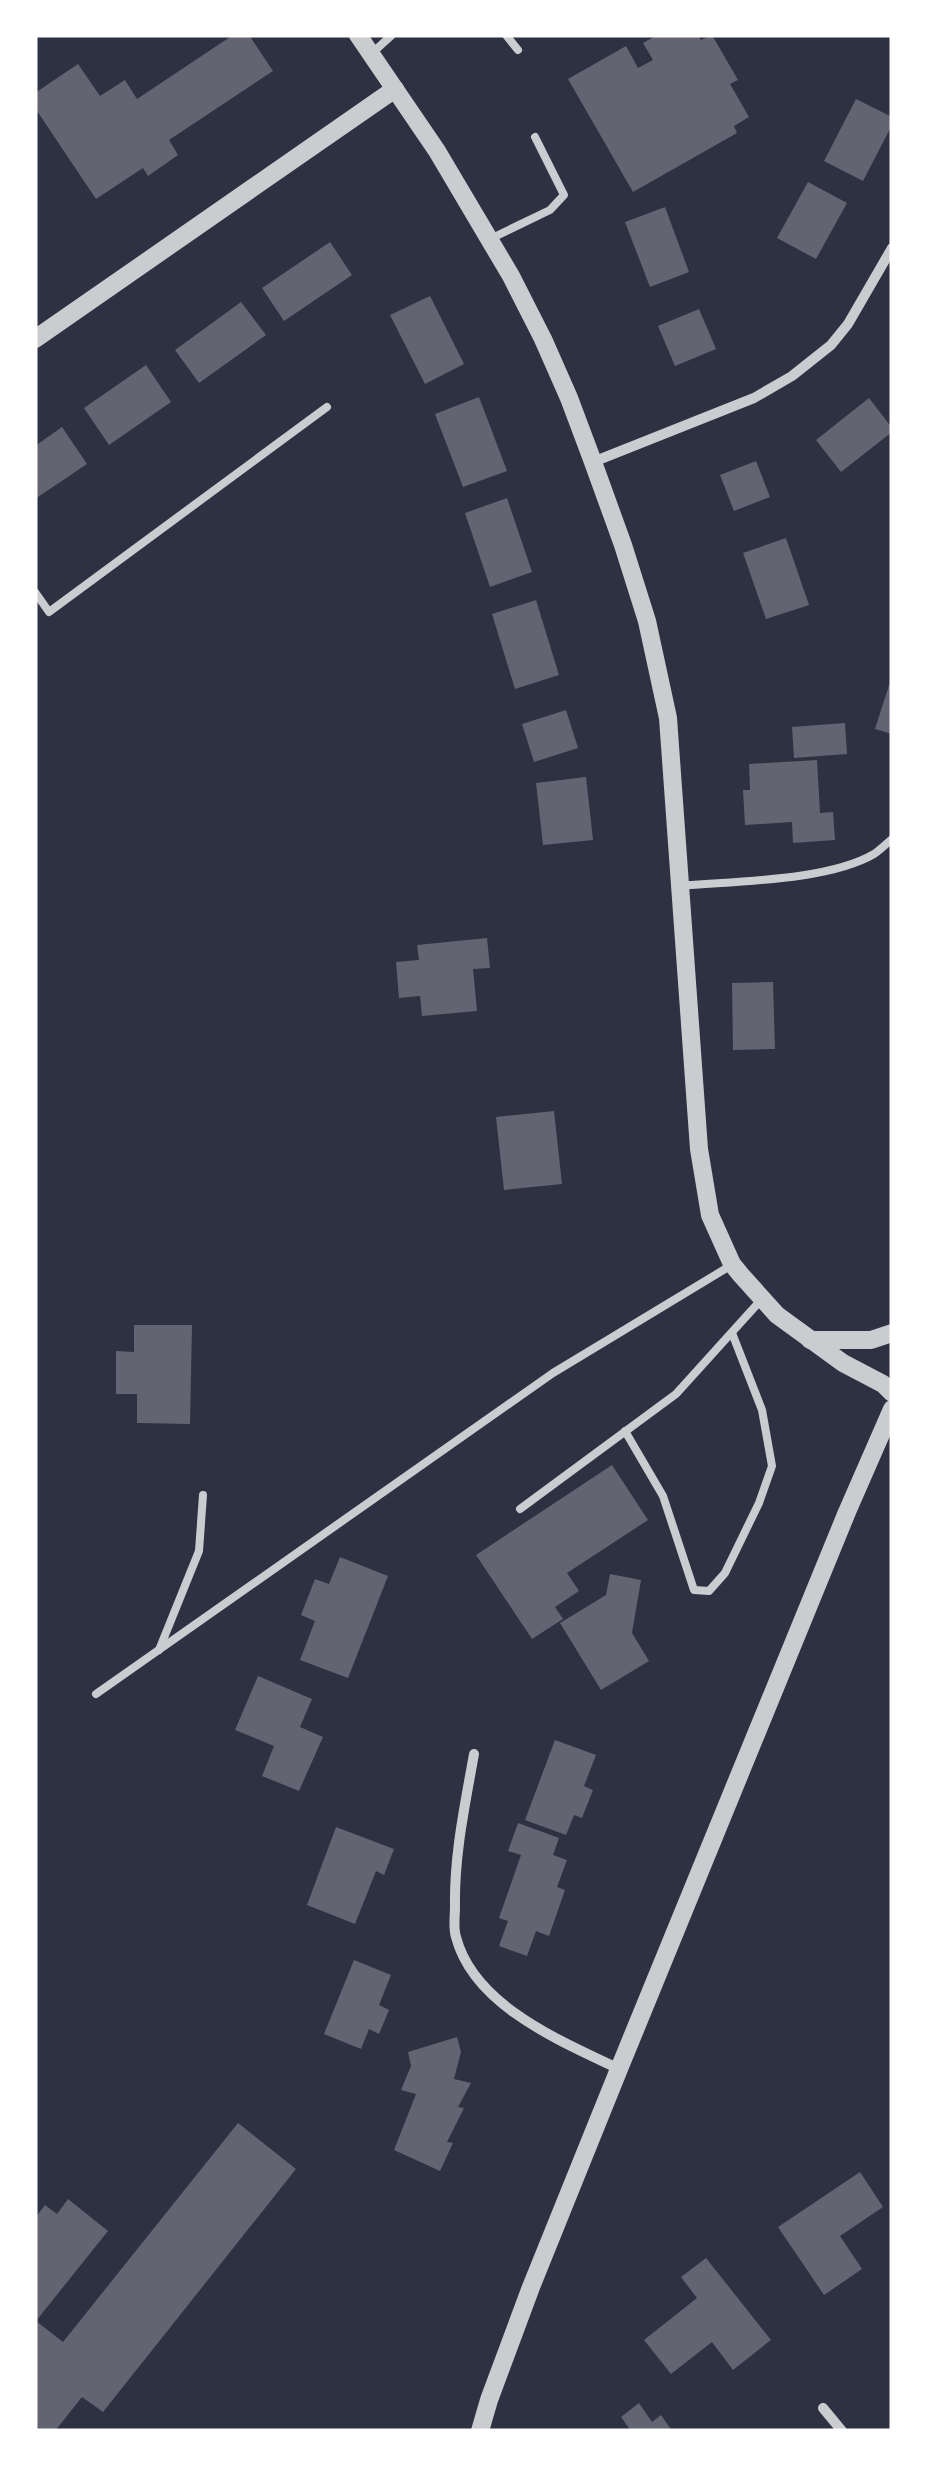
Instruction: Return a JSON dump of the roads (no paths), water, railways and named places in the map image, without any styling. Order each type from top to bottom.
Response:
[{"type":"street","points":[[358,35],[438,151],[543,339],[593,462],[647,622],[668,718],[702,1182],[710,1215],[732,1264],[761,1300],[810,1340],[892,1393]]},
{"type":"street","points":[[35,339],[394,89]]},
{"type":"street","points":[[593,462],[754,398],[792,376],[831,345],[848,324],[892,248]]},
{"type":"street","points":[[810,1340],[872,1340],[892,1334]]},
{"type":"street","points":[[480,2431],[525,2303],[846,1512],[892,1409]]},
{"type":"street","points":[[474,1754],[454,1871],[456,1936],[473,1975],[507,2008],[560,2041],[620,2069]]},
{"type":"street","points":[[824,2408],[842,2431]]},
{"type":"lane","points":[[371,54],[392,35]]},
{"type":"lane","points":[[506,35],[518,50]]},
{"type":"lane","points":[[490,239],[550,210],[564,195],[535,136]]},
{"type":"lane","points":[[35,592],[49,612],[327,407]]},
{"type":"lane","points":[[681,886],[809,874],[849,865],[874,854],[892,839]]},
{"type":"lane","points":[[96,1694],[552,1373],[732,1264]]},
{"type":"lane","points":[[520,1509],[676,1394],[761,1300]]},
{"type":"lane","points":[[625,1431],[663,1496],[694,1590],[709,1591],[725,1573],[760,1503],[772,1466],[762,1410],[732,1334]]},
{"type":"lane","points":[[159,1650],[199,1551],[202,1496]]}]
